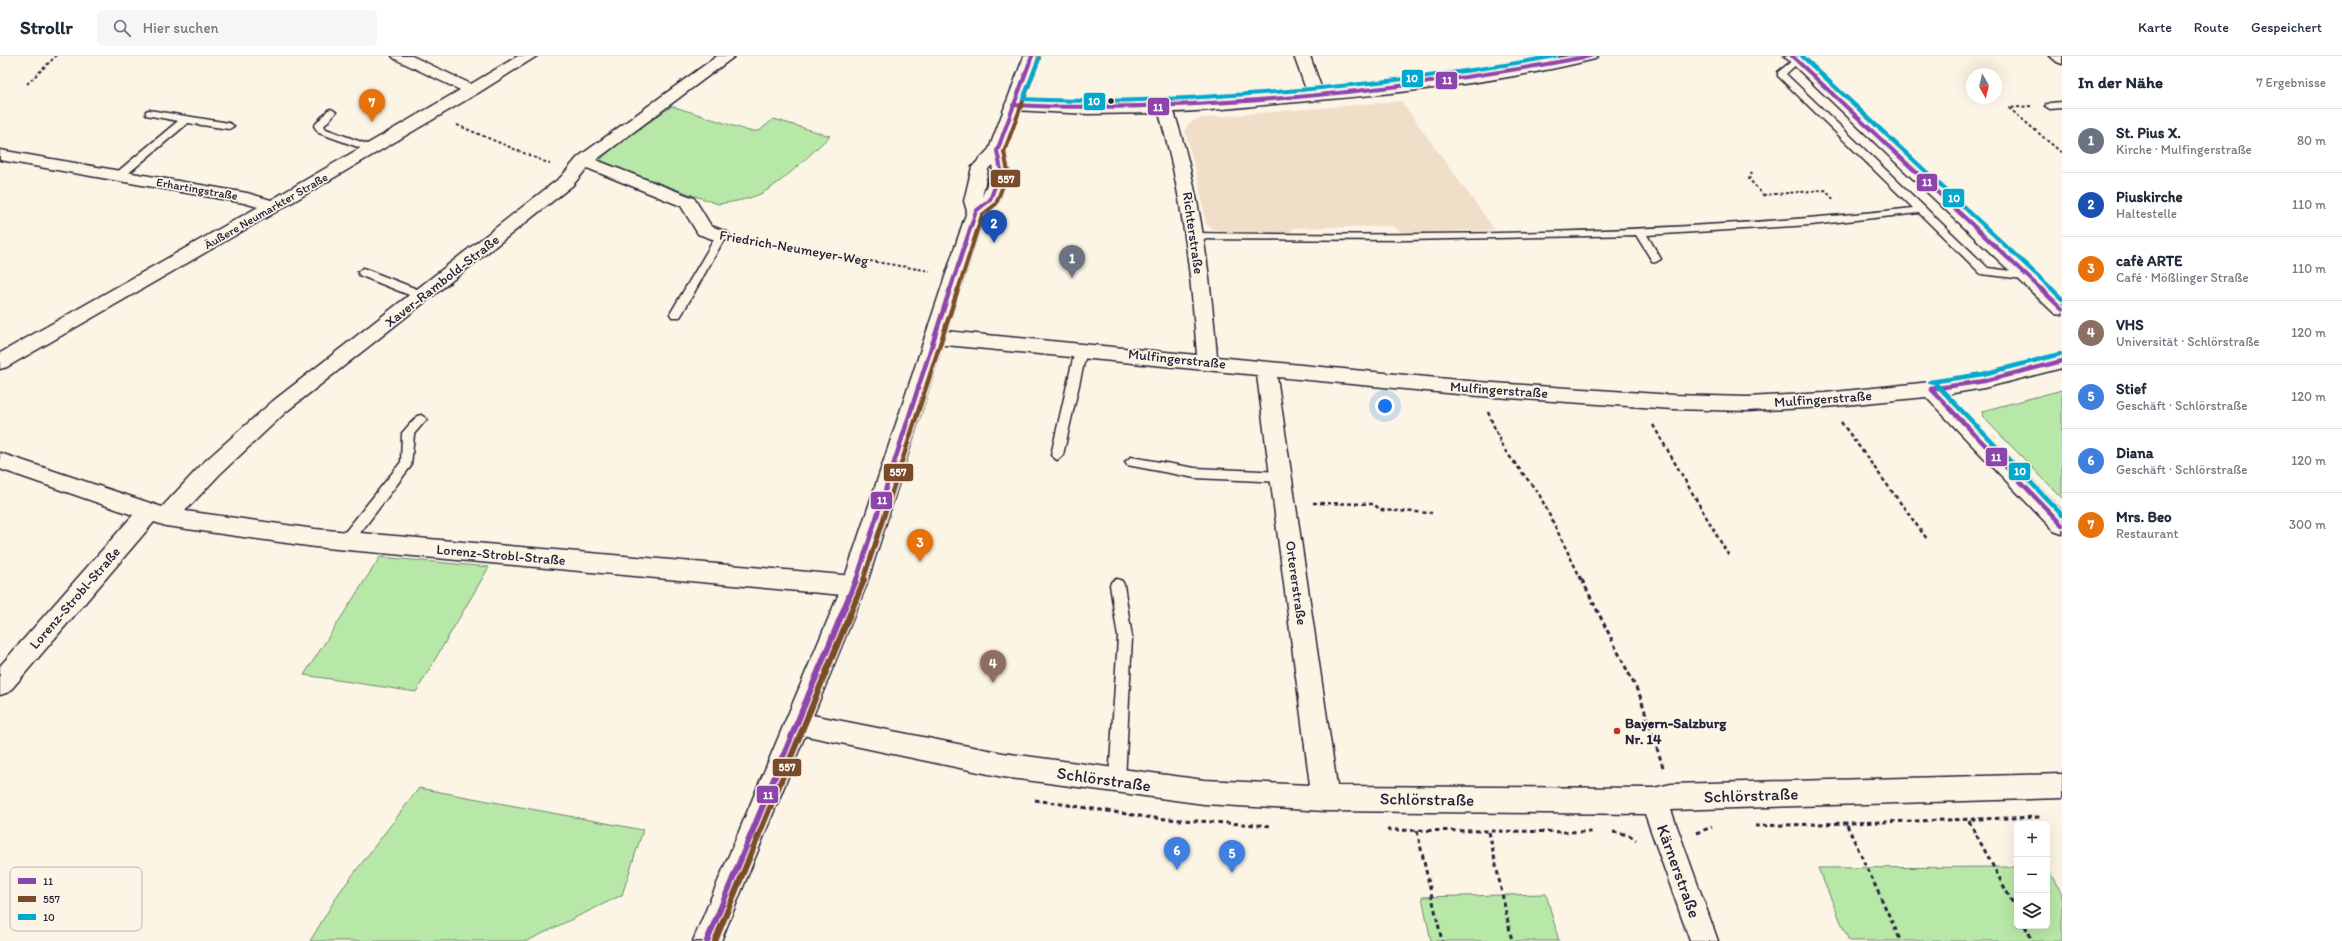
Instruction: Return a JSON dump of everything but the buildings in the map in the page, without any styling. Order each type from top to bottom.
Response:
[{"type":"street","points":[[400,56],[472,90]]},
{"type":"street","name":"Äußere Neumarkter Straße","points":[[0,362],[372,149],[529,56]]},
{"type":"street","name":"Xaver-Rambold-Straße","points":[[158,514],[212,468],[280,406],[423,296],[567,181],[580,166],[727,56]]},
{"type":"street","points":[[707,941],[854,586],[976,211],[990,200],[1001,170],[997,151],[1032,56]]},
{"type":"street","points":[[1302,56],[1316,96]]},
{"type":"street","points":[[1013,105],[1053,108],[1165,108],[1316,96],[1466,80],[1528,70],[1590,56]]},
{"type":"street","points":[[2058,56],[2062,59]]},
{"type":"street","points":[[1794,58],[2062,309]]},
{"type":"street","name":"Richterstraße","points":[[1165,108],[1180,156],[1203,307],[1207,362]]},
{"type":"street","name":"Erhartingstraße","points":[[0,154],[247,198],[273,206]]},
{"type":"street","name":"Friedrich-Neumeyer-Weg","points":[[580,166],[688,202],[704,230],[721,236]]},
{"type":"street","name":"Mulfingerstraße","points":[[935,337],[1207,362],[1479,390],[1639,400],[1746,404],[1825,400],[1931,389],[1984,380],[2062,361]]},
{"type":"street","name":"Ortererstraße","points":[[1266,369],[1325,798]]},
{"type":"street","points":[[1931,389],[2062,525]]},
{"type":"street","name":"Lorenz-Strobl-Straße","points":[[0,461],[158,514],[346,541],[854,586]]},
{"type":"street","name":"Lorenz-Strobl-Straße","points":[[0,684],[158,514]]},
{"type":"street","name":"Schlörstraße","points":[[798,724],[1003,765],[1116,781],[1204,792],[1325,798],[1662,799],[2062,786]]},
{"type":"street","name":"Kärnerstraße","points":[[1662,799],[1704,941]]},
{"type":"lane","points":[[1794,58],[1781,74],[1984,271],[2028,277]]},
{"type":"lane","points":[[2050,106],[2062,105]]},
{"type":"lane","points":[[331,112],[324,117],[319,126],[322,131],[372,149]]},
{"type":"lane","points":[[149,113],[229,126]]},
{"type":"lane","points":[[120,175],[186,120]]},
{"type":"lane","points":[[1193,236],[1303,239],[1641,234],[1725,225],[1921,210]]},
{"type":"lane","points":[[1641,234],[1656,259]]},
{"type":"lane","points":[[676,314],[721,236]]},
{"type":"lane","points":[[363,272],[423,296]]},
{"type":"lane","points":[[1057,455],[1081,350]]},
{"type":"lane","points":[[346,541],[407,463],[408,434],[421,419]]},
{"type":"lane","points":[[1131,462],[1194,473],[1281,477]]},
{"type":"lane","points":[[1116,781],[1126,637],[1117,585]]},
{"type":"path","points":[[27,84],[56,56]]},
{"type":"path","points":[[2050,106],[2009,108],[2062,153]]},
{"type":"path","points":[[430,114],[563,169],[580,166]]},
{"type":"path","points":[[1752,172],[1749,179],[1764,196],[1825,190],[1839,205]]},
{"type":"path","name":"Friedrich-Neumeyer-Weg","points":[[721,236],[956,275]]},
{"type":"path","points":[[1639,400],[1730,558]]},
{"type":"path","points":[[1825,400],[1927,539]]},
{"type":"path","points":[[1496,434],[1503,448],[1539,494],[1640,696],[1661,759],[1662,799]]},
{"type":"path","points":[[1284,502],[1374,504],[1380,510],[1432,513]]},
{"type":"path","points":[[1969,821],[2014,905]]},
{"type":"path","points":[[1847,825],[1901,941]]},
{"type":"path","points":[[1417,831],[1442,941]]},
{"type":"path","points":[[1489,832],[1512,941]]},
{"type":"path","points":[[2027,929],[2033,941]]},
{"type":"shaded area","points":[[1401,101],[1495,230],[1403,233],[1393,226],[1294,228],[1289,234],[1220,231],[1212,229],[1206,224],[1199,184],[1185,131],[1189,123],[1202,118]]},
{"type":"green space","points":[[672,106],[749,131],[759,131],[774,119],[830,136],[806,159],[769,189],[750,198],[718,204],[605,164],[601,159],[615,146]]},
{"type":"green space","points":[[2062,390],[2062,498],[1983,417],[1982,411]]},
{"type":"green space","points":[[380,557],[489,567],[416,692],[304,675]]},
{"type":"green space","points":[[419,788],[643,830],[622,895],[527,941],[310,941],[339,893]]},
{"type":"green space","points":[[2014,867],[2014,929],[2050,929],[2050,873],[2062,894],[2062,941],[1849,941],[1818,868]]},
{"type":"green space","points":[[1546,894],[1559,941],[1431,941],[1422,897]]},
{"type":"transit line","name":"11","points":[[707,941],[854,586],[976,211],[990,200],[1001,170],[997,151],[1032,56]]},
{"type":"transit line","name":"10","points":[[1039,59],[1023,99],[1054,101],[1117,101],[1243,95],[1344,86],[1450,74],[1555,56]]},
{"type":"transit line","name":"11","points":[[1013,105],[1111,108],[1207,104],[1273,99],[1352,92],[1472,77],[1590,56]]},
{"type":"transit line","name":"11","points":[[1792,56],[2062,309]]},
{"type":"transit line","name":"10","points":[[1802,56],[2062,299]]},
{"type":"transit line","name":"557","points":[[715,941],[861,588],[982,215],[996,204],[1008,172],[1004,152],[1039,58]]},
{"type":"transit line","name":"10","points":[[1930,382],[1983,374],[2060,354]]},
{"type":"transit line","name":"11","points":[[1931,389],[1984,381],[2062,361]]},
{"type":"transit line","name":"10","points":[[1936,384],[2062,515]]},
{"type":"transit line","name":"11","points":[[1931,389],[2062,525]]},
{"type":"place","name":"Mrs. Beo","points":[[372,122]]},
{"type":"place","name":"Piuskirche","points":[[994,243]]},
{"type":"place","name":"St. Pius X.","points":[[1072,278]]},
{"type":"place","name":"cafè ARTE","points":[[920,562]]},
{"type":"place","name":"VHS","points":[[993,683]]},
{"type":"place","name":"Bayern-Salzburg Nr. 14","points":[[1617,731]]},
{"type":"place","name":"Diana","points":[[1177,870]]},
{"type":"place","name":"Stief","points":[[1232,873]]}]
